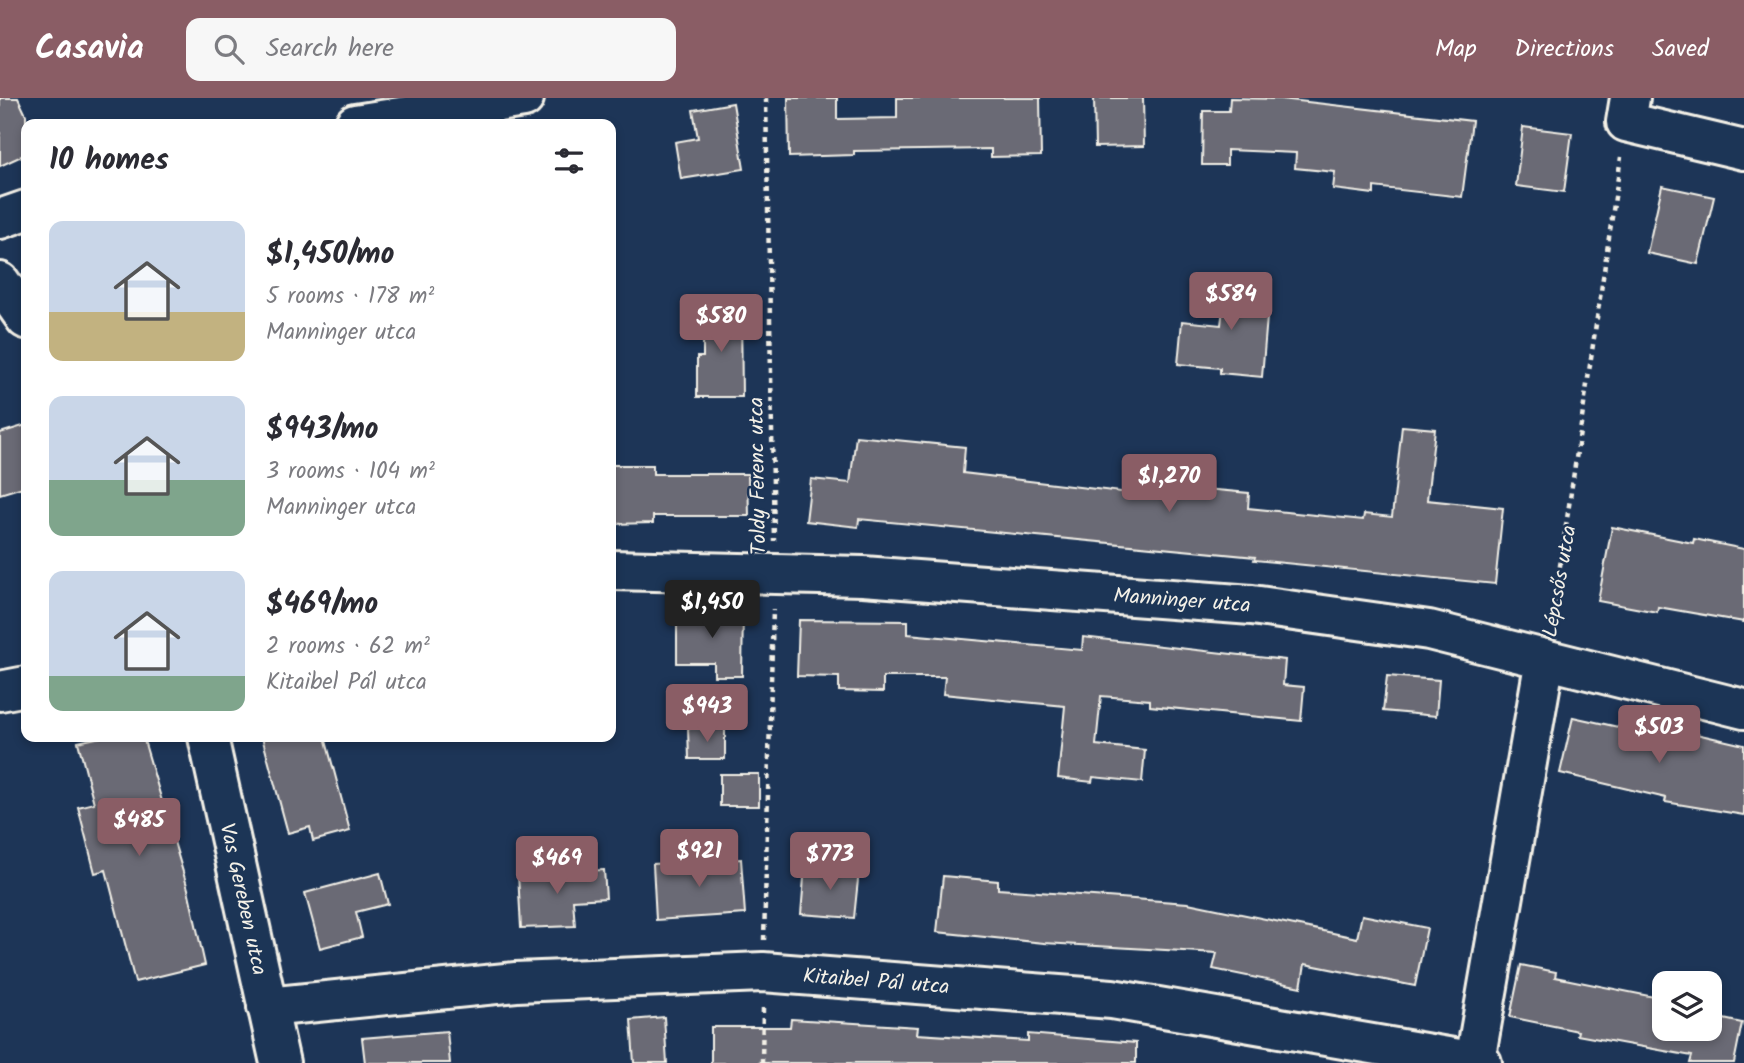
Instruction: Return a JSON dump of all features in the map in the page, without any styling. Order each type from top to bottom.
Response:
[{"type":"street","points":[[388,119],[524,98]]},
{"type":"street","points":[[1623,105],[1744,150]]},
{"type":"street","points":[[0,219],[21,211]]},
{"type":"street","points":[[0,282],[21,312]]},
{"type":"street","name":"Manninger utca","points":[[616,570],[863,576],[1252,605],[1429,630],[1744,709]]},
{"type":"street","name":"Lépcsős utca","points":[[1478,1062],[1545,659]]},
{"type":"street","points":[[0,691],[21,687]]},
{"type":"street","name":"Vas Gereben utca","points":[[209,742],[280,1063]]},
{"type":"street","name":"Kitaibel Pál utca","points":[[267,1007],[516,982],[763,972],[1112,999],[1478,1062]]},
{"type":"path","name":"Toldy Ferenc utca","points":[[762,1063],[774,573],[766,98]]},
{"type":"path","name":"Lépcsős utca","points":[[1545,659],[1565,545],[1623,105]]},
{"type":"building","points":[[0,98],[18,98],[26,115],[26,119],[21,119],[21,156],[0,166]]},
{"type":"building","points":[[788,98],[837,98],[837,119],[897,118],[897,98],[1040,98],[1041,156],[991,157],[991,149],[854,151],[854,155],[789,157]]},
{"type":"building","points":[[1094,98],[1143,98],[1144,146],[1095,147]]},
{"type":"building","points":[[1230,98],[1281,99],[1472,121],[1462,197],[1374,187],[1374,194],[1333,189],[1335,172],[1295,168],[1296,153],[1227,150],[1227,165],[1202,165],[1203,111],[1229,111]]},
{"type":"building","points":[[733,103],[744,169],[681,179],[675,142],[698,138],[693,110]]},
{"type":"building","points":[[1523,127],[1572,133],[1564,192],[1516,186]]},
{"type":"building","points":[[1662,186],[1714,197],[1698,264],[1647,253]]},
{"type":"building","points":[[1227,276],[1270,281],[1262,377],[1220,373],[1220,368],[1178,364],[1182,321],[1221,325]]},
{"type":"building","points":[[703,308],[741,308],[742,397],[697,397],[697,357],[703,357]]},
{"type":"building","points":[[1402,426],[1435,429],[1427,500],[1503,508],[1495,584],[1254,560],[1255,557],[859,519],[858,527],[806,521],[811,479],[850,483],[856,436],[965,447],[963,473],[1171,498],[1172,486],[1249,493],[1248,508],[1363,520],[1364,514],[1392,517]]},
{"type":"building","points":[[21,427],[21,488],[0,494],[0,433]]},
{"type":"building","points":[[616,465],[653,465],[653,474],[748,474],[749,516],[653,516],[653,523],[616,524]]},
{"type":"building","points":[[1612,527],[1693,543],[1694,539],[1744,549],[1744,622],[1658,607],[1657,612],[1598,601]]},
{"type":"building","points":[[743,611],[742,676],[714,676],[714,663],[677,663],[677,612]]},
{"type":"building","points":[[799,620],[908,621],[908,634],[1082,650],[1083,637],[1285,660],[1283,685],[1304,687],[1301,721],[1150,706],[1150,700],[1101,696],[1096,745],[1145,750],[1142,782],[1093,777],[1092,782],[1058,778],[1065,706],[943,694],[945,677],[883,677],[883,692],[839,691],[839,677],[797,676]]},
{"type":"building","points":[[1387,676],[1439,680],[1436,716],[1383,711]]},
{"type":"building","points":[[1573,717],[1677,740],[1679,730],[1744,745],[1744,815],[1665,802],[1666,798],[1560,773]]},
{"type":"building","points":[[688,728],[725,729],[725,759],[689,759]]},
{"type":"building","points":[[78,742],[144,742],[188,889],[205,965],[135,982],[106,870],[95,873],[78,807],[94,803]]},
{"type":"building","points":[[263,742],[326,742],[350,831],[313,841],[310,827],[288,833]]},
{"type":"building","points":[[720,774],[759,774],[759,806],[720,806]]},
{"type":"building","points":[[741,859],[745,914],[656,920],[653,864]]},
{"type":"building","points":[[805,866],[859,870],[854,918],[801,914]]},
{"type":"building","points":[[604,870],[606,898],[573,900],[575,926],[521,928],[518,874]]},
{"type":"building","points":[[380,873],[388,904],[356,912],[362,937],[320,948],[305,893]]},
{"type":"building","points":[[943,876],[998,881],[998,889],[1188,903],[1357,938],[1362,915],[1427,928],[1415,986],[1305,964],[1301,987],[1213,969],[1217,953],[1044,943],[937,932]]},
{"type":"building","points":[[1521,965],[1556,972],[1555,977],[1652,997],[1652,1041],[1722,1041],[1722,1019],[1742,1023],[1734,1063],[1690,1063],[1692,1056],[1577,1035],[1578,1031],[1510,1017]]},
{"type":"building","points":[[664,1017],[667,1063],[634,1063],[631,1020]]},
{"type":"building","points":[[791,1019],[918,1027],[917,1034],[1028,1041],[1028,1034],[1136,1043],[1136,1063],[711,1063],[711,1027],[790,1027]]},
{"type":"building","points":[[447,1031],[450,1063],[365,1063],[362,1038]]}]
